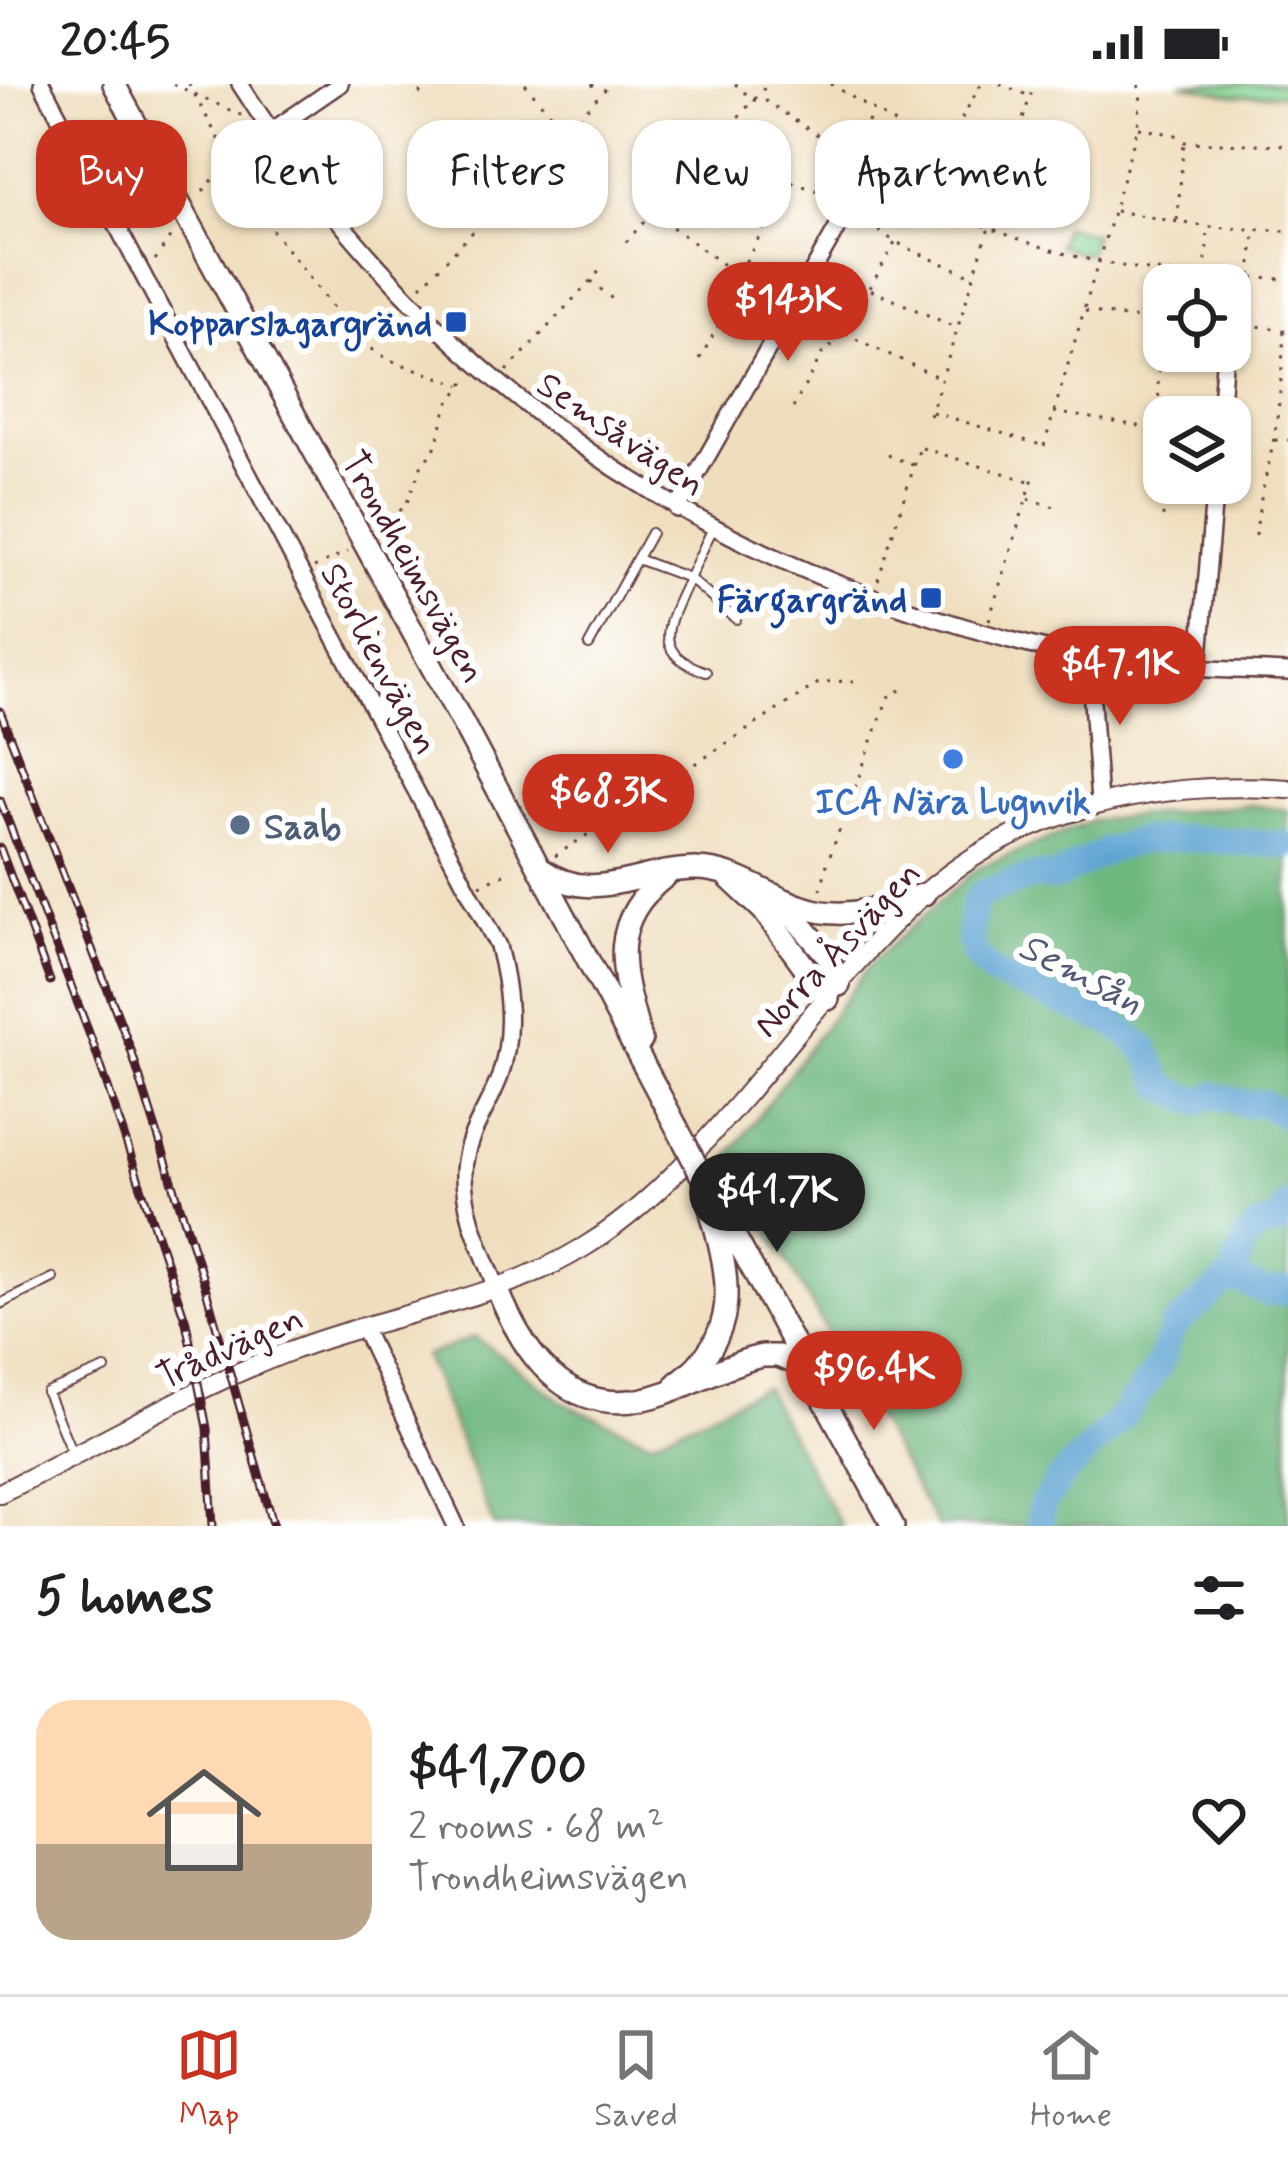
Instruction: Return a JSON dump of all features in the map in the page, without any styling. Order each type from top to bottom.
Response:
[{"type":"main road","name":"Trondheimsvägen","points":[[114,84],[545,862],[651,1078],[694,1144],[699,1172],[893,1526]]},
{"type":"main road","points":[[545,862],[572,886],[589,887],[672,871],[710,870],[752,881],[806,909],[859,913],[924,894]]},
{"type":"main road","points":[[651,1078],[626,984],[622,939],[637,903],[672,871]]},
{"type":"main road","points":[[725,874],[834,992]]},
{"type":"main road","points":[[774,894],[828,956],[834,992]]},
{"type":"main road","points":[[662,1394],[714,1347],[726,1304],[722,1252],[699,1172]]},
{"type":"main road","points":[[497,1288],[532,1357],[574,1392],[623,1403],[662,1394],[762,1356],[778,1356],[805,1367]]},
{"type":"street","name":"Storlienvägen","points":[[42,84],[498,946],[508,985],[509,1028],[500,1076],[475,1126],[464,1168],[467,1209],[497,1288]]},
{"type":"street","name":"Semsåvägen","points":[[240,84],[262,120]]},
{"type":"street","points":[[270,120],[340,84]]},
{"type":"street","name":"Semsåvägen","points":[[342,228],[496,384],[577,446],[677,509],[764,554],[872,599],[986,634],[1089,658],[1288,672]]},
{"type":"street","points":[[677,509],[837,228]]},
{"type":"street","points":[[1199,668],[1213,504]]},
{"type":"street","points":[[1089,658],[1099,802]]},
{"type":"street","name":"Norra Åsvägen","points":[[497,1288],[586,1246],[681,1171],[694,1144],[924,894],[1006,841],[1099,802],[1195,788],[1288,789]]},
{"type":"street","name":"Trådvägen","points":[[0,1493],[281,1354],[497,1288]]},
{"type":"street","points":[[363,1328],[456,1526]]},
{"type":"lane","points":[[706,672],[683,664],[669,646],[667,626],[713,528]]},
{"type":"lane","points":[[590,645],[651,533]]},
{"type":"lane","points":[[637,559],[689,578],[736,619]]},
{"type":"lane","points":[[0,1304],[53,1278]]},
{"type":"lane","points":[[74,1456],[47,1393],[105,1369]]},
{"type":"path","points":[[173,84],[250,120]]},
{"type":"path","points":[[189,84],[211,125]]},
{"type":"path","points":[[419,94],[431,84]]},
{"type":"path","points":[[525,84],[556,120]]},
{"type":"path","points":[[592,84],[600,94]]},
{"type":"path","points":[[575,120],[610,84]]},
{"type":"path","points":[[735,84],[753,100],[766,100],[815,133]]},
{"type":"path","points":[[735,120],[768,84]]},
{"type":"path","points":[[831,84],[884,120]]},
{"type":"path","points":[[845,94],[851,84]]},
{"type":"path","points":[[960,120],[980,84]]},
{"type":"path","points":[[1000,84],[1029,95]]},
{"type":"path","points":[[1021,120],[1034,84]]},
{"type":"path","points":[[987,228],[930,414],[1044,446],[1138,127],[1138,84]]},
{"type":"path","points":[[869,120],[873,114]]},
{"type":"path","points":[[1138,127],[1176,135],[1184,142],[1288,145]]},
{"type":"path","points":[[1177,222],[1184,142]]},
{"type":"path","points":[[203,191],[211,182]]},
{"type":"path","points":[[1113,211],[1208,227],[1288,231]]},
{"type":"path","points":[[1206,264],[1208,227]]},
{"type":"path","points":[[270,228],[357,339],[387,359],[461,385]]},
{"type":"path","points":[[409,299],[477,228]]},
{"type":"path","points":[[626,242],[638,228]]},
{"type":"path","points":[[674,228],[738,275]]},
{"type":"path","points":[[700,359],[764,228]]},
{"type":"path","points":[[994,228],[1098,260],[1143,267]]},
{"type":"path","points":[[1255,230],[1251,278],[1288,279]]},
{"type":"path","points":[[144,277],[174,231]]},
{"type":"path","points":[[793,408],[822,354],[844,334],[896,241]]},
{"type":"path","points":[[496,384],[603,267]]},
{"type":"path","points":[[590,280],[617,303]]},
{"type":"path","points":[[869,289],[957,328]]},
{"type":"path","points":[[1083,311],[1143,319]]},
{"type":"path","points":[[1251,325],[1286,331],[1274,440],[1258,502],[1256,536]]},
{"type":"path","points":[[844,334],[941,378]]},
{"type":"path","points":[[382,527],[406,505],[421,467],[436,446],[447,405],[479,368]]},
{"type":"path","points":[[1281,391],[1288,390]]},
{"type":"path","points":[[1053,412],[1143,427]]},
{"type":"path","points":[[1274,440],[1288,440]]},
{"type":"path","points":[[872,599],[921,446],[1033,480],[986,634]]},
{"type":"path","points":[[888,454],[915,466]]},
{"type":"path","points":[[1027,499],[1055,507]]},
{"type":"path","points":[[1162,504],[1163,517]]},
{"type":"path","points":[[302,574],[348,551]]},
{"type":"path","points":[[545,862],[784,703],[820,682],[854,681]]},
{"type":"path","points":[[821,890],[880,715],[891,694],[904,689]]},
{"type":"path","points":[[470,889],[511,871]]},
{"type":"green space","points":[[1181,84],[1288,84],[1288,94],[1238,96]]},
{"type":"green space","points":[[1063,228],[1094,234],[1089,251],[1083,254],[1058,245]]},
{"type":"green space","points":[[1250,805],[1288,810],[1288,1526],[937,1526],[728,1157],[872,962],[978,868],[1094,820]]},
{"type":"green space","points":[[475,1337],[567,1405],[651,1441],[764,1387],[841,1526],[494,1526],[425,1356]]},
{"type":"waterway","name":"Semsån","points":[[1288,845],[1186,838],[1139,841],[1107,850],[1055,878],[1035,876],[982,893],[973,905],[970,936],[975,955],[992,973],[1115,1024],[1146,1049],[1164,1087],[1198,1102],[1214,1095],[1247,1104],[1261,1102],[1288,1118]]},
{"type":"waterway","points":[[1232,1277],[1251,1234],[1276,1225],[1288,1205]]},
{"type":"waterway","name":"Semsån","points":[[1040,1526],[1041,1508],[1059,1479],[1122,1417],[1157,1369],[1173,1327],[1232,1277],[1268,1293],[1288,1291]]},
{"type":"railway","points":[[0,711],[131,1050],[274,1526]]},
{"type":"railway","points":[[0,800],[94,1046],[186,1322],[207,1428],[213,1526]]},
{"type":"railway","points":[[0,848],[50,981]]},
{"type":"place","name":"Kopparslagargränd","points":[[456,322]]},
{"type":"place","name":"Färgargränd","points":[[931,598]]},
{"type":"place","name":"ICA Nära Lugnvik","points":[[953,759]]},
{"type":"place","name":"Saab","points":[[240,825]]}]
